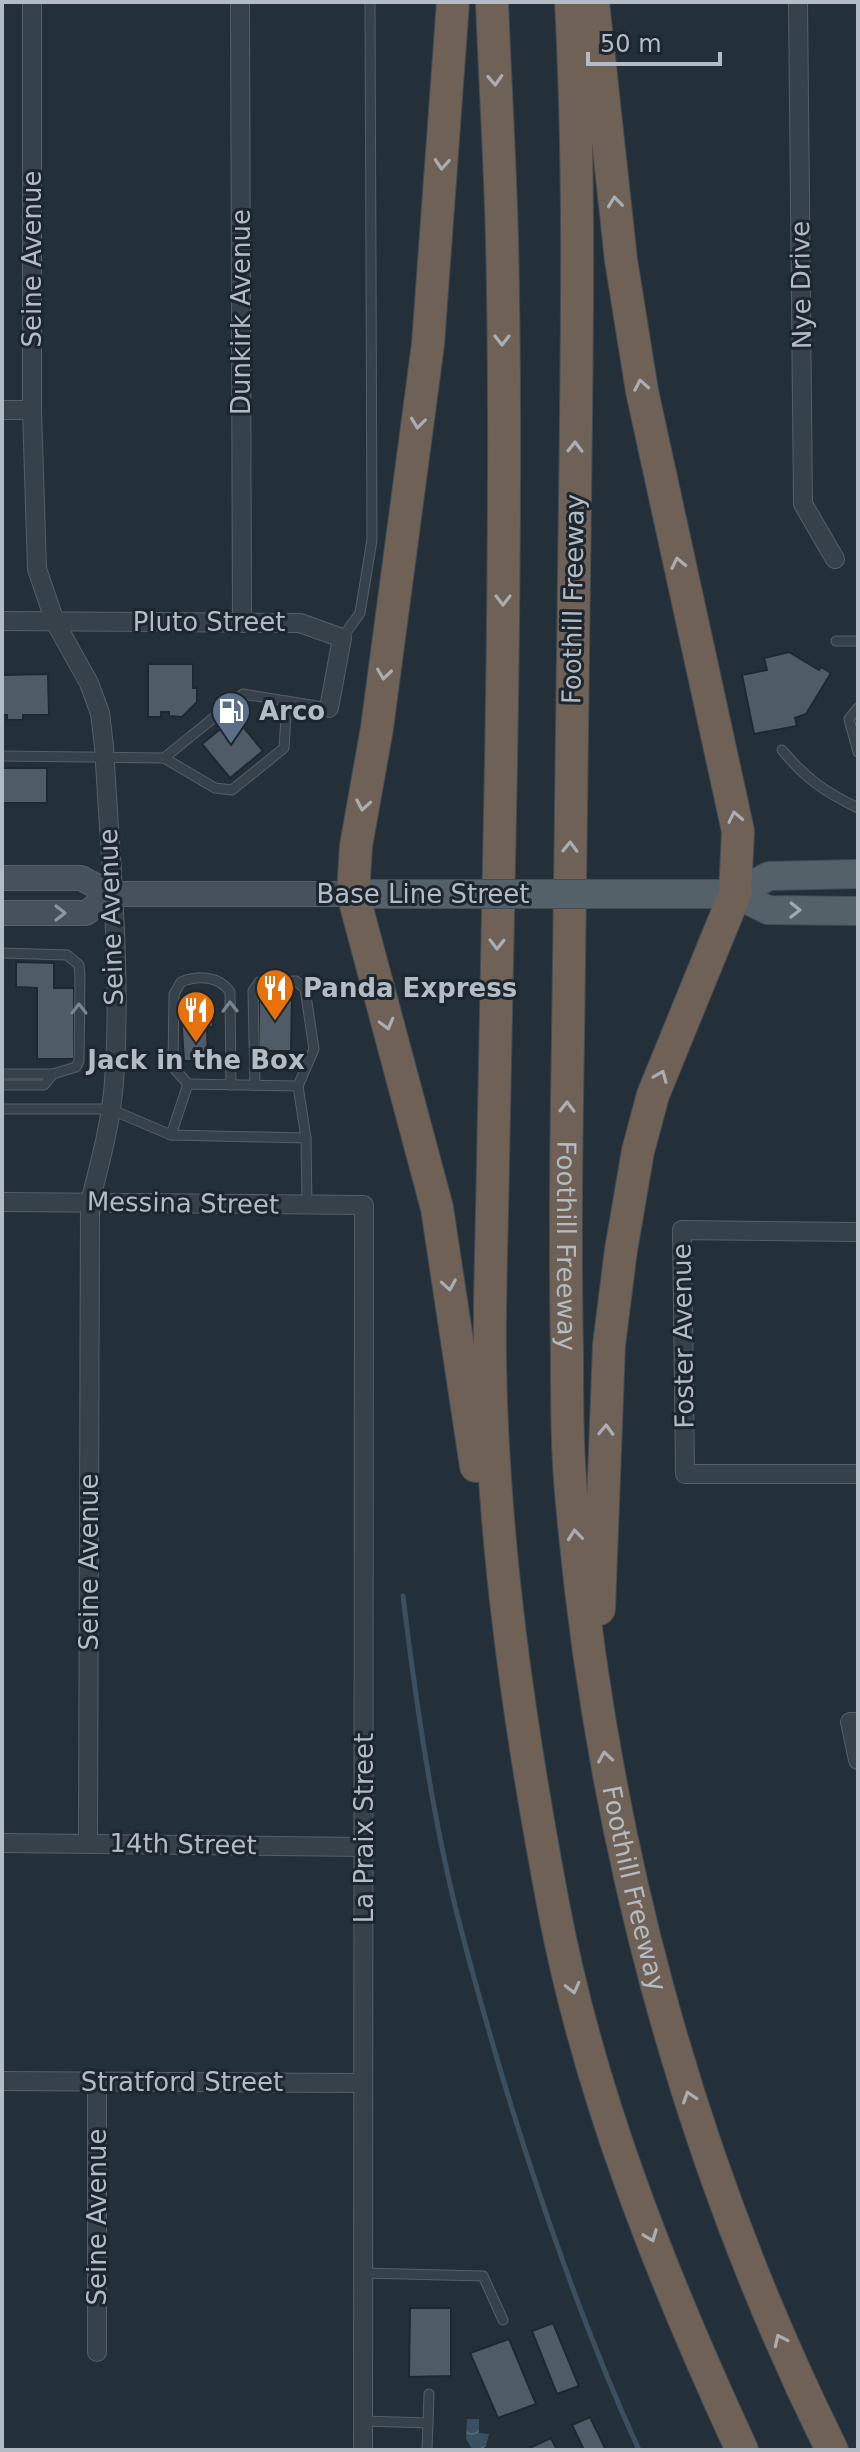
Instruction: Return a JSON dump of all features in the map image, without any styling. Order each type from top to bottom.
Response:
[{"type":"highway","points":[[453,2],[428,344],[377,728],[356,846],[353,894],[437,1208],[474,1447],[491,1616],[516,1782],[555,1913],[615,2141],[732,2450]]},
{"type":"highway","points":[[492,2],[502,239],[503,625],[490,1364],[505,1593],[555,1913]]},
{"type":"highway","name":"Foothill Freeway","points":[[571,2],[578,270],[565,1275],[571,1494],[595,1696],[615,1818],[668,2032],[764,2307],[812,2411],[835,2450]]},
{"type":"highway","points":[[593,2],[621,260],[642,391],[738,831],[735,894],[653,1095],[638,1151],[621,1250],[609,1345],[595,1696]]},
{"type":"highway","points":[[691,2340],[742,2450]]},
{"type":"main road","name":"Base Line Street","points":[[735,894],[769,876],[858,874]]},
{"type":"main road","name":"Base Line Street","points":[[2,878],[81,878],[111,894],[735,894],[768,910],[858,911]]},
{"type":"main road","name":"Base Line Street","points":[[2,913],[86,913],[111,894]]},
{"type":"street","name":"Seine Avenue","points":[[32,2],[32,410],[37,569],[55,622],[80,664],[100,713],[115,950],[114,1083],[90,1202],[88,1843]]},
{"type":"street","name":"Dunkirk Avenue","points":[[240,2],[242,623]]},
{"type":"street","name":"Nye Drive","points":[[798,2],[803,504],[835,559]]},
{"type":"street","points":[[2,410],[32,410]]},
{"type":"street","name":"Pluto Street","points":[[2,621],[300,623],[342,638]]},
{"type":"street","points":[[329,708],[342,638]]},
{"type":"street","name":"Messina Street","points":[[2,1202],[364,1205]]},
{"type":"street","name":"La Praix Street","points":[[363,2450],[364,1205]]},
{"type":"street","name":"Foster Avenue","points":[[858,1232],[682,1230],[685,1474],[858,1474]]},
{"type":"street","points":[[854,1722],[858,1760]]},
{"type":"street","name":"14th Street","points":[[2,1843],[364,1847]]},
{"type":"street","name":"Stratford Street","points":[[2,2081],[362,2083]]},
{"type":"street","name":"Seine Avenue","points":[[97,2081],[97,2352]]},
{"type":"lane","points":[[342,638],[360,613],[372,540],[370,2]]},
{"type":"lane","points":[[836,641],[858,641]]},
{"type":"lane","points":[[164,758],[243,694],[329,708]]},
{"type":"lane","points":[[2,756],[164,758],[215,788],[232,790],[284,748],[287,701]]},
{"type":"lane","points":[[858,708],[849,719],[858,752]]},
{"type":"lane","points":[[782,750],[824,792],[858,808]]},
{"type":"lane","points":[[2,953],[67,955],[79,965],[79,1061],[69,1071],[53,1074],[2,1074]]},
{"type":"lane","points":[[231,1085],[230,992],[225,984],[217,980],[199,978],[181,982],[174,994],[173,1067],[188,1084],[231,1085],[298,1086]]},
{"type":"lane","points":[[255,1085],[253,991],[259,982],[296,981],[305,989],[314,1049],[298,1086],[306,1138],[307,1205]]},
{"type":"lane","points":[[2,1085],[44,1085],[53,1074]]},
{"type":"lane","points":[[171,1135],[188,1084]]},
{"type":"lane","points":[[2,1109],[110,1109],[171,1135],[306,1138]]},
{"type":"lane","points":[[363,2273],[483,2276],[503,2320]]},
{"type":"lane","points":[[427,2448],[429,2394]]},
{"type":"lane","points":[[363,2421],[428,2423]]},
{"type":"water","points":[[467,2419],[479,2419],[479,2433],[489,2434],[486,2446],[481,2450],[473,2450],[466,2439]]},
{"type":"building","points":[[789,652],[819,670],[821,667],[831,673],[806,714],[795,718],[797,726],[754,734],[742,675],[767,670],[764,658]]},
{"type":"building","points":[[148,664],[193,664],[193,688],[197,688],[197,702],[182,717],[161,712],[161,717],[148,717]]},
{"type":"building","points":[[48,674],[49,715],[23,715],[23,720],[7,720],[7,715],[2,715],[2,675]]},
{"type":"building","points":[[235,717],[263,751],[230,778],[202,744]]},
{"type":"building","points":[[2,768],[47,768],[47,803],[2,803]]},
{"type":"building","points":[[16,962],[54,963],[54,988],[74,988],[74,1059],[37,1059],[37,988],[16,987]]},
{"type":"building","name":"Panda Express","points":[[259,994],[292,994],[291,1051],[259,1051]]},
{"type":"building","name":"Jack in the Box","points":[[212,998],[213,1027],[207,1027],[208,1061],[184,1061],[180,999]]},
{"type":"building","points":[[410,2308],[451,2308],[451,2376],[409,2377]]},
{"type":"building","points":[[553,2323],[579,2386],[557,2394],[532,2331]]},
{"type":"building","points":[[509,2339],[536,2404],[498,2418],[470,2353]]},
{"type":"building","points":[[590,2417],[606,2450],[584,2450],[572,2425]]},
{"type":"building","points":[[551,2438],[557,2450],[525,2450]]},
{"type":"waterway","points":[[403,1596],[433,1803],[470,1962],[510,2103],[560,2254],[597,2353],[639,2450]]},
{"type":"place","name":"Arco","points":[[231,745]]},
{"type":"place","name":"Panda Express","points":[[275,1022]]},
{"type":"place","name":"Jack in the Box","points":[[196,1044]]}]
